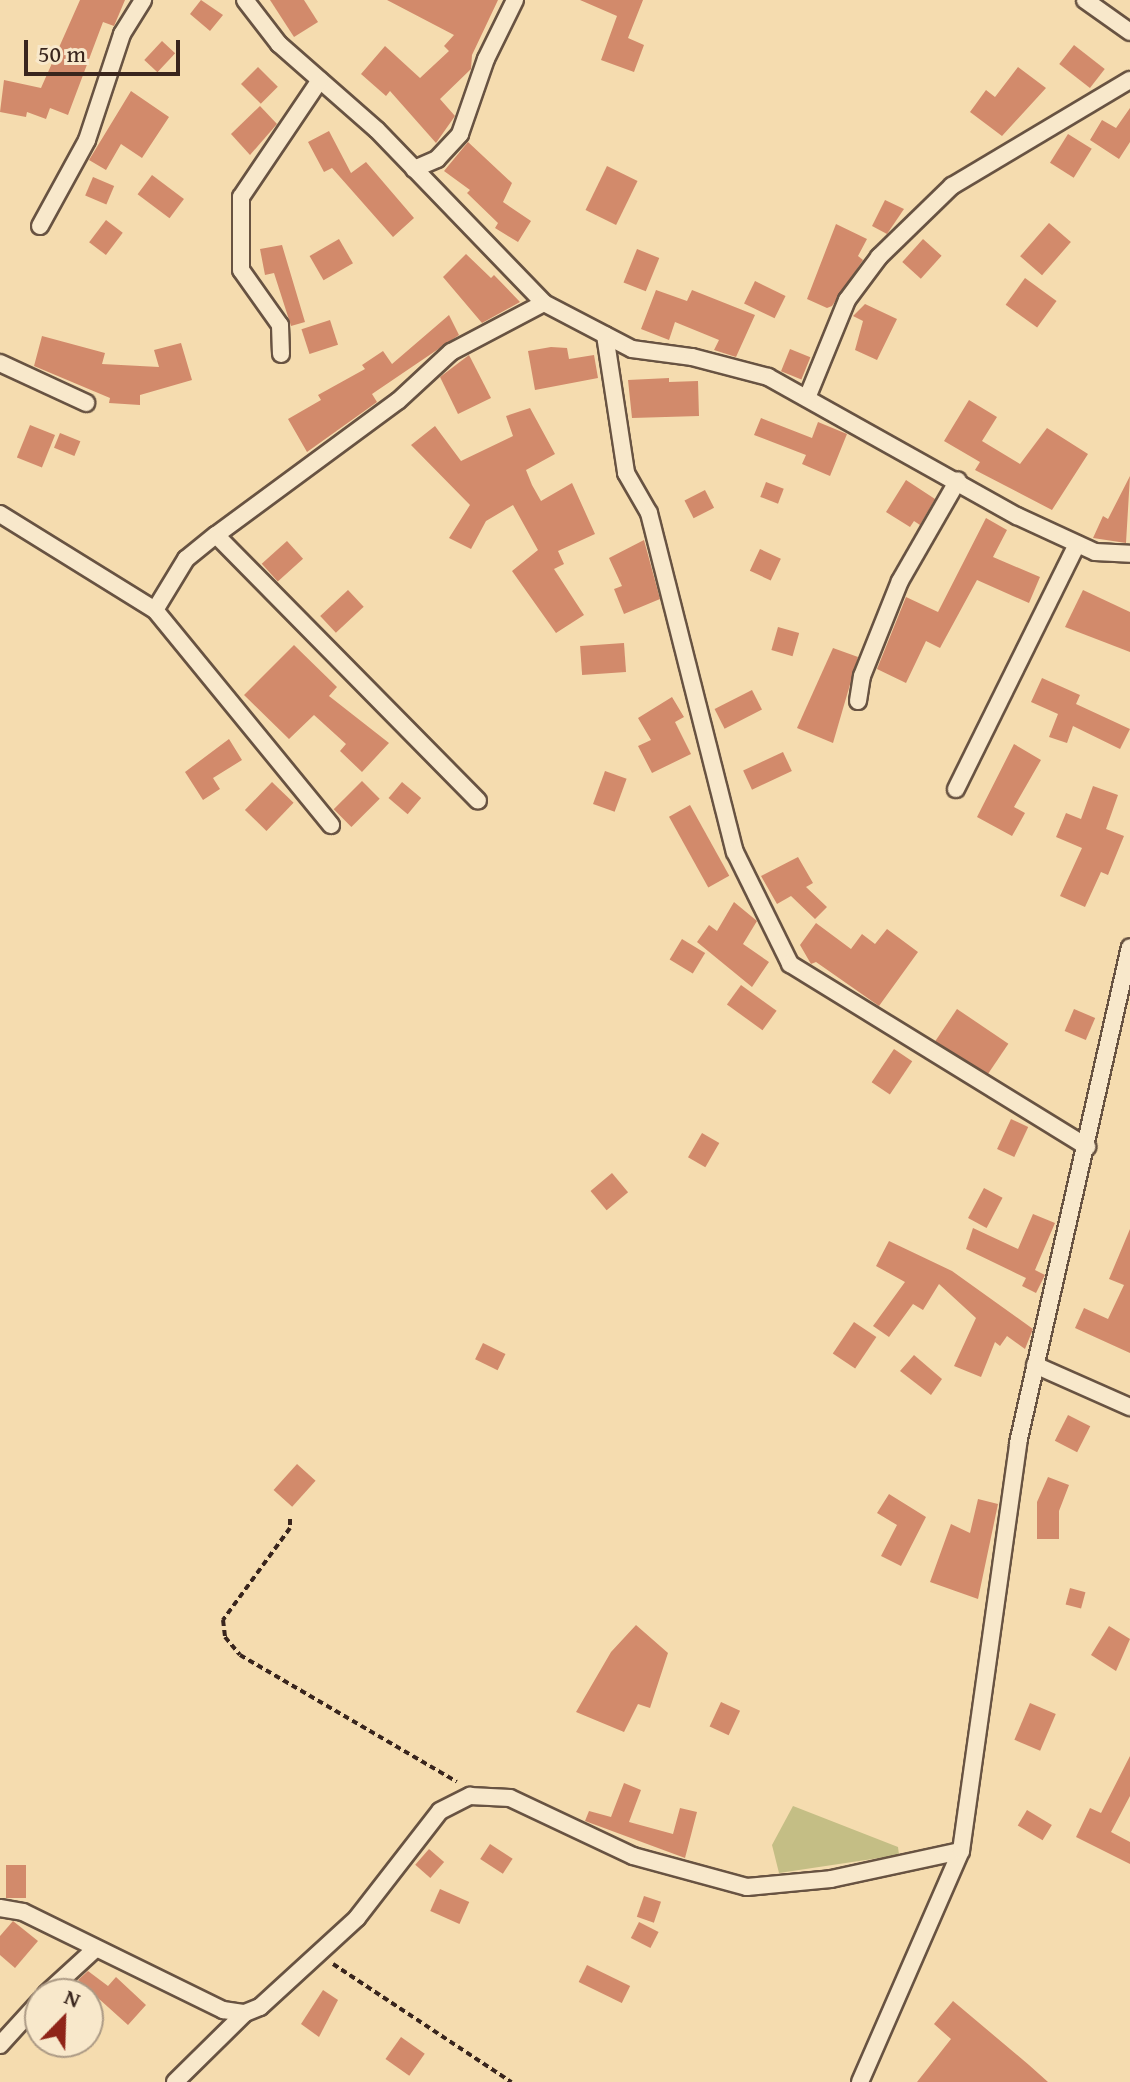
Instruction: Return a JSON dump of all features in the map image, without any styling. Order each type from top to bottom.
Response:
[{"type":"street","points":[[40,226],[87,140],[122,34],[143,0]]},
{"type":"street","points":[[245,0],[279,44],[414,169],[544,303],[632,349],[692,357],[768,377],[1077,544],[1095,552],[1130,554]]},
{"type":"street","points":[[414,169],[437,159],[460,134],[486,59],[515,0]]},
{"type":"street","points":[[1085,0],[1130,32]]},
{"type":"street","points":[[281,354],[280,325],[241,270],[241,197],[320,80]]},
{"type":"street","points":[[807,398],[847,300],[879,257],[952,186],[1130,80]]},
{"type":"street","points":[[155,610],[186,559],[216,535],[398,401],[451,352],[544,303]]},
{"type":"street","points":[[605,335],[626,473],[649,513],[735,852],[790,964],[1087,1147]]},
{"type":"street","points":[[0,363],[86,403]]},
{"type":"street","points":[[858,701],[862,676],[900,581],[958,480]]},
{"type":"street","points":[[0,514],[155,610],[331,825]]},
{"type":"street","points":[[216,535],[478,801]]},
{"type":"street","points":[[956,789],[1077,544]]},
{"type":"street","points":[[860,2082],[961,1851],[1018,1443],[1130,947]]},
{"type":"street","points":[[1035,1365],[1130,1407]]},
{"type":"street","points":[[175,2082],[245,2013],[260,2007],[357,1918],[440,1811],[480,1795],[510,1798],[633,1856],[747,1887],[831,1879],[961,1851]]},
{"type":"street","points":[[0,1908],[23,1912],[94,1950],[223,2010],[245,2013]]},
{"type":"street","points":[[63,1978],[94,1950]]},
{"type":"street","points":[[0,2045],[24,2019]]},
{"type":"path","points":[[290,1519],[290,1528],[223,1620],[225,1637],[240,1655],[480,1795]]},
{"type":"path","points":[[318,1953],[511,2082]]},
{"type":"shaded area","points":[[793,1806],[898,1847],[899,1855],[779,1873],[772,1845]]},
{"type":"building","points":[[80,0],[125,0],[114,26],[103,22],[68,115],[50,108],[46,119],[27,112],[26,117],[0,112],[4,80],[41,88]]},
{"type":"building","points":[[201,0],[223,15],[210,31],[190,14]]},
{"type":"building","points":[[270,0],[304,0],[318,22],[294,37]]},
{"type":"building","points":[[387,0],[498,0],[472,55],[471,69],[440,99],[455,116],[436,143],[390,91],[386,96],[361,74],[385,46],[420,78],[449,51],[444,46],[454,35]]},
{"type":"building","points":[[580,0],[643,0],[628,38],[644,45],[634,72],[601,60],[617,16]]},
{"type":"building","points":[[162,41],[175,53],[157,72],[144,60]]},
{"type":"building","points":[[1074,45],[1105,69],[1090,88],[1059,64]]},
{"type":"building","points":[[258,67],[278,87],[261,104],[241,84]]},
{"type":"building","points":[[1018,67],[1046,88],[1002,136],[970,112],[986,90],[995,97]]},
{"type":"building","points":[[131,91],[169,117],[142,158],[121,144],[106,170],[89,160]]},
{"type":"building","points":[[260,106],[277,124],[250,155],[231,134]]},
{"type":"building","points":[[1130,108],[1130,142],[1119,159],[1090,140],[1102,120],[1116,128]]},
{"type":"building","points":[[329,131],[351,173],[366,162],[414,218],[393,237],[332,168],[324,172],[308,142]]},
{"type":"building","points":[[1068,134],[1092,149],[1074,178],[1050,163]]},
{"type":"building","points":[[468,142],[512,183],[503,202],[531,221],[518,242],[495,228],[498,223],[467,193],[470,190],[444,171]]},
{"type":"building","points":[[607,166],[638,181],[616,225],[586,210]]},
{"type":"building","points":[[152,175],[184,199],[170,218],[138,194]]},
{"type":"building","points":[[93,177],[114,186],[106,204],[85,195]]},
{"type":"building","points":[[885,200],[904,209],[887,234],[872,226]]},
{"type":"building","points":[[106,220],[123,233],[106,255],[89,242]]},
{"type":"building","points":[[1049,223],[1071,242],[1042,275],[1020,256]]},
{"type":"building","points":[[836,224],[867,239],[858,256],[863,260],[832,306],[827,308],[807,299]]},
{"type":"building","points":[[339,239],[353,263],[324,280],[310,256]]},
{"type":"building","points":[[923,239],[942,256],[921,279],[902,262]]},
{"type":"building","points":[[282,245],[305,322],[291,326],[274,273],[265,275],[260,249]]},
{"type":"building","points":[[637,249],[659,258],[646,291],[624,282]]},
{"type":"building","points":[[466,254],[491,278],[494,275],[520,302],[482,323],[443,277]]},
{"type":"building","points":[[1025,278],[1057,301],[1037,328],[1006,305]]},
{"type":"building","points":[[755,281],[786,296],[775,318],[744,303]]},
{"type":"building","points":[[656,290],[687,301],[692,290],[755,315],[736,357],[714,350],[719,340],[675,322],[669,340],[641,329]]},
{"type":"building","points":[[865,304],[897,319],[877,360],[855,350],[863,321],[853,316]]},
{"type":"building","points":[[449,315],[459,335],[372,394],[377,402],[307,452],[288,419],[321,400],[318,395],[365,369],[362,365],[383,351],[392,364]]},
{"type":"building","points":[[330,320],[338,345],[310,354],[301,329]]},
{"type":"building","points":[[42,336],[105,353],[102,364],[159,367],[154,350],[181,343],[192,380],[140,395],[140,405],[109,403],[110,398],[34,366]]},
{"type":"building","points":[[567,348],[569,359],[594,355],[598,378],[535,390],[528,351]]},
{"type":"building","points":[[790,349],[810,357],[801,379],[781,371]]},
{"type":"building","points":[[469,355],[491,398],[458,414],[440,377]]},
{"type":"building","points":[[669,378],[669,382],[698,381],[699,416],[632,418],[628,380]]},
{"type":"building","points":[[969,400],[997,417],[982,441],[1020,464],[1047,428],[1088,454],[1052,510],[975,470],[980,462],[944,441]]},
{"type":"building","points":[[530,408],[555,454],[526,470],[532,485],[541,501],[572,483],[595,534],[558,551],[564,564],[554,569],[584,615],[556,633],[512,571],[538,550],[513,505],[486,521],[471,549],[449,538],[470,505],[411,445],[435,426],[461,461],[513,436],[506,416]]},
{"type":"building","points":[[761,418],[812,438],[818,422],[847,434],[830,476],[802,464],[806,455],[754,435]]},
{"type":"building","points":[[30,425],[55,435],[42,468],[17,457]]},
{"type":"building","points":[[60,433],[80,441],[74,456],[54,448]]},
{"type":"building","points":[[1130,476],[1126,543],[1093,538],[1103,516],[1108,519]]},
{"type":"building","points":[[906,480],[935,499],[920,525],[914,521],[910,527],[886,512]]},
{"type":"building","points":[[766,482],[784,489],[778,504],[760,497]]},
{"type":"building","points":[[705,490],[714,508],[694,518],[685,500]]},
{"type":"building","points":[[986,518],[1007,530],[993,557],[1040,577],[1029,603],[977,580],[940,648],[926,641],[906,683],[877,669],[906,597],[938,612]]},
{"type":"building","points":[[644,540],[660,599],[624,614],[614,589],[622,586],[609,558]]},
{"type":"building","points":[[287,541],[303,559],[278,582],[262,564]]},
{"type":"building","points":[[760,549],[781,559],[771,580],[750,571]]},
{"type":"building","points":[[348,590],[364,607],[336,633],[320,616]]},
{"type":"building","points":[[1083,590],[1130,612],[1130,652],[1065,627]]},
{"type":"building","points":[[778,627],[799,633],[793,656],[771,650]]},
{"type":"building","points":[[624,643],[626,672],[582,675],[580,646]]},
{"type":"building","points":[[294,645],[337,687],[329,696],[389,743],[362,772],[340,751],[346,744],[314,715],[289,739],[244,695]]},
{"type":"building","points":[[833,648],[858,657],[833,743],[797,728]]},
{"type":"building","points":[[1042,678],[1080,695],[1076,704],[1130,729],[1120,749],[1073,726],[1067,743],[1049,737],[1058,714],[1031,702]]},
{"type":"building","points":[[752,690],[762,710],[725,729],[715,709]]},
{"type":"building","points":[[672,697],[684,717],[675,722],[691,754],[652,773],[638,746],[651,740],[638,718]]},
{"type":"building","points":[[229,739],[242,760],[213,778],[220,789],[203,800],[185,772]]},
{"type":"building","points":[[1014,744],[1041,760],[1014,807],[1025,813],[1012,836],[977,817]]},
{"type":"building","points":[[783,752],[792,771],[752,790],[743,771]]},
{"type":"building","points":[[605,771],[627,779],[615,812],[593,804]]},
{"type":"building","points":[[362,781],[380,799],[351,827],[334,809]]},
{"type":"building","points":[[272,782],[294,803],[266,831],[245,810]]},
{"type":"building","points":[[402,782],[421,798],[408,814],[389,798]]},
{"type":"building","points":[[1093,786],[1118,795],[1106,829],[1124,836],[1108,875],[1101,872],[1085,907],[1060,896],[1082,848],[1056,837],[1066,813],[1081,819]]},
{"type":"building","points":[[690,805],[729,876],[708,887],[669,817]]},
{"type":"building","points":[[798,857],[813,883],[806,887],[827,907],[815,919],[791,896],[777,904],[761,876]]},
{"type":"building","points":[[734,902],[757,921],[743,944],[769,962],[752,987],[697,942],[709,925],[717,931]]},
{"type":"building","points":[[816,923],[851,949],[862,934],[875,944],[887,929],[918,952],[879,1006],[816,962],[811,964],[800,945]]},
{"type":"building","points":[[682,939],[705,953],[693,973],[670,960]]},
{"type":"building","points":[[741,985],[777,1011],[762,1030],[727,1004]]},
{"type":"building","points":[[957,1009],[1008,1044],[987,1076],[935,1041]]},
{"type":"building","points":[[1074,1009],[1095,1018],[1086,1040],[1065,1031]]},
{"type":"building","points":[[894,1049],[912,1061],[890,1094],[872,1082]]},
{"type":"building","points":[[1011,1119],[1028,1127],[1014,1157],[997,1149]]},
{"type":"building","points":[[702,1133],[719,1143],[705,1167],[688,1157]]},
{"type":"building","points":[[612,1173],[628,1192],[607,1210],[591,1191]]},
{"type":"building","points":[[984,1188],[1003,1198],[987,1228],[968,1218]]},
{"type":"building","points":[[1033,1214],[1055,1223],[1035,1270],[1045,1275],[1036,1293],[1022,1286],[1026,1278],[966,1249],[973,1228],[1018,1249]]},
{"type":"building","points":[[1130,1229],[1130,1353],[1075,1328],[1084,1308],[1108,1319],[1124,1285],[1109,1279]]},
{"type":"building","points":[[889,1241],[952,1271],[1033,1329],[1025,1349],[1007,1336],[1000,1346],[995,1342],[981,1377],[954,1366],[976,1318],[939,1284],[923,1310],[913,1304],[889,1337],[873,1326],[905,1282],[876,1266]]},
{"type":"building","points":[[854,1322],[876,1337],[855,1369],[833,1354]]},
{"type":"building","points":[[483,1343],[505,1354],[498,1370],[475,1359]]},
{"type":"building","points":[[914,1355],[942,1379],[931,1395],[900,1371]]},
{"type":"building","points":[[1068,1415],[1090,1426],[1077,1452],[1055,1441]]},
{"type":"building","points":[[297,1464],[316,1481],[292,1507],[274,1490]]},
{"type":"building","points":[[1048,1477],[1069,1485],[1059,1511],[1059,1539],[1037,1539],[1037,1502]]},
{"type":"building","points":[[889,1494],[926,1517],[901,1566],[881,1556],[897,1525],[877,1513]]},
{"type":"building","points":[[978,1499],[998,1504],[978,1599],[930,1582],[951,1524],[970,1533]]},
{"type":"building","points":[[1070,1588],[1085,1592],[1081,1609],[1066,1604]]},
{"type":"building","points":[[636,1625],[668,1653],[650,1708],[638,1704],[624,1732],[576,1712],[611,1652]]},
{"type":"building","points":[[1109,1626],[1130,1639],[1116,1671],[1091,1655]]},
{"type":"building","points":[[721,1702],[740,1711],[729,1735],[710,1726]]},
{"type":"building","points":[[1030,1703],[1056,1714],[1040,1751],[1014,1740]]},
{"type":"building","points":[[1130,1756],[1130,1796],[1111,1832],[1130,1842],[1130,1864],[1076,1837],[1090,1808],[1101,1813]]},
{"type":"building","points":[[624,1783],[641,1790],[629,1822],[673,1834],[680,1808],[697,1812],[685,1858],[585,1821],[589,1811],[611,1817]]},
{"type":"building","points":[[1027,1810],[1052,1825],[1043,1840],[1018,1825]]},
{"type":"building","points":[[490,1844],[513,1859],[503,1874],[480,1859]]},
{"type":"building","points":[[429,1849],[444,1862],[430,1878],[415,1865]]},
{"type":"building","points":[[6,1865],[26,1865],[26,1898],[6,1898]]},
{"type":"building","points":[[440,1889],[469,1902],[459,1924],[430,1911]]},
{"type":"building","points":[[644,1896],[661,1902],[654,1923],[637,1917]]},
{"type":"building","points":[[13,1921],[38,1941],[15,1968],[0,1955],[0,1936]]},
{"type":"building","points":[[639,1922],[659,1932],[650,1948],[631,1938]]},
{"type":"building","points":[[587,1965],[630,1986],[622,2003],[579,1982]]},
{"type":"building","points":[[88,1971],[97,1978],[80,1978]]},
{"type":"building","points":[[116,1977],[146,2005],[128,2025],[104,2003],[104,1983],[108,1986]]},
{"type":"building","points":[[323,1990],[338,2000],[319,2037],[301,2024]]},
{"type":"building","points":[[953,2001],[1048,2082],[917,2082],[951,2039],[934,2024]]},
{"type":"building","points":[[401,2037],[425,2054],[409,2076],[386,2059]]}]
